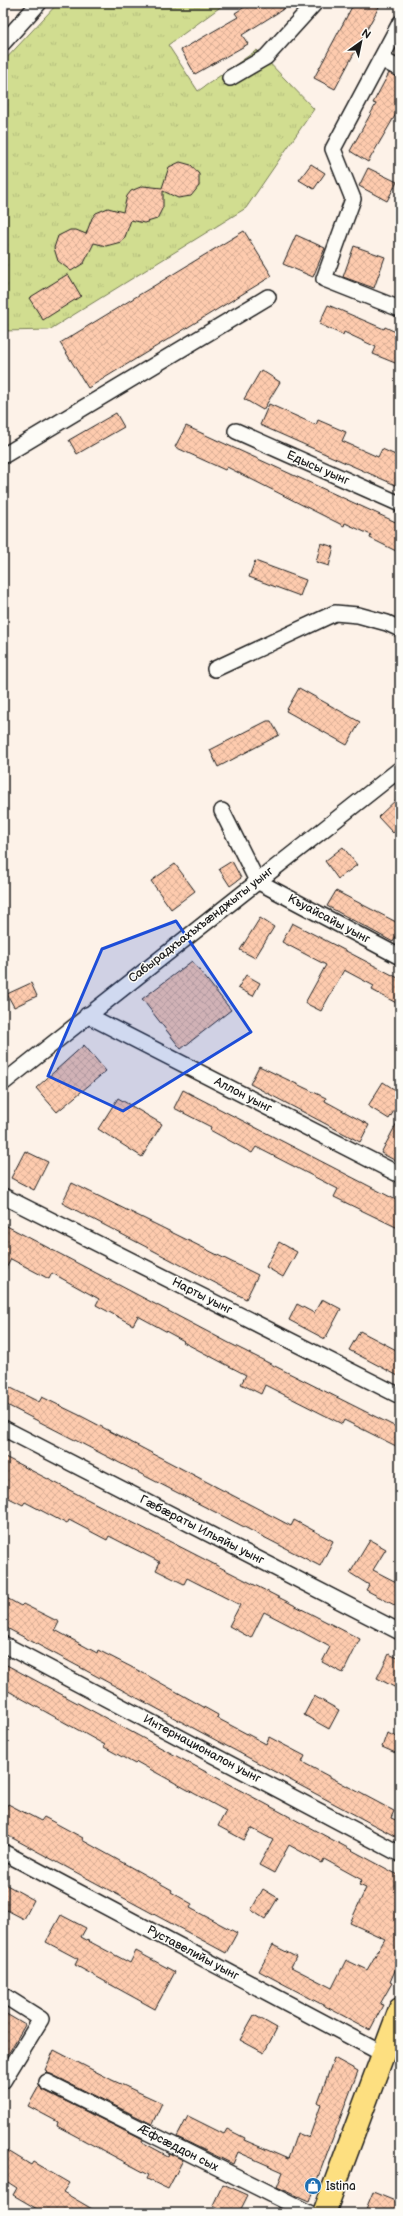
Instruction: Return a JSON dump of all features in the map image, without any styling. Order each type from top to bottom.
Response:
[{"type":"highway","points":[[324,2213],[400,2009]]},
{"type":"street","points":[[3,43],[40,3]]},
{"type":"street","points":[[230,78],[266,57],[314,3]]},
{"type":"street","points":[[400,23],[333,149],[353,199],[324,278],[400,309]]},
{"type":"street","points":[[381,59],[400,69]]},
{"type":"street","points":[[3,456],[268,297]]},
{"type":"street","name":"Едысы уынг","points":[[236,431],[400,504]]},
{"type":"street","points":[[215,669],[335,613],[358,615],[386,623],[400,629]]},
{"type":"street","name":"Сабырадхъахъхъæнджыты уынг","points":[[3,1083],[87,1015],[400,769]]},
{"type":"street","points":[[222,811],[257,881]]},
{"type":"street","name":"Къуайсайы уынг","points":[[257,881],[400,957]]},
{"type":"street","name":"Аллон уынг","points":[[87,1015],[400,1175]]},
{"type":"street","name":"Нарты уынг","points":[[3,1196],[400,1396]]},
{"type":"street","name":"Гæбæраты Ильяйы уынг","points":[[3,1428],[400,1632]]},
{"type":"street","name":"Интернационалон уынг","points":[[3,1644],[400,1854]]},
{"type":"street","name":"Руставелийы уынг","points":[[3,1852],[382,2054]]},
{"type":"street","points":[[3,1995],[41,2019],[3,2081]]},
{"type":"street","name":"Æфсæддон сых","points":[[47,2082],[308,2213]]},
{"type":"highlighted area","points":[[176,921],[251,1032],[123,1111],[48,1076],[102,949]]},
{"type":"green space","points":[[58,3],[226,3],[168,45],[198,91],[257,50],[314,109],[246,208],[49,330],[3,331],[3,62]]},
{"type":"building","points":[[251,3],[293,3],[242,35],[248,44],[195,74],[181,50],[238,17],[235,13]]},
{"type":"building","points":[[354,3],[381,3],[335,89],[314,78]]},
{"type":"building","points":[[389,73],[400,78],[400,117],[396,114],[368,162],[350,151],[376,104],[373,103]]},
{"type":"building","points":[[180,162],[191,165],[199,174],[199,186],[191,196],[178,198],[163,191],[163,207],[157,219],[144,223],[131,220],[125,237],[121,242],[106,246],[94,243],[84,263],[71,271],[58,261],[54,248],[58,236],[70,230],[76,230],[86,234],[92,218],[96,213],[108,208],[123,212],[127,196],[131,191],[143,186],[162,188],[169,167]]},
{"type":"building","points":[[311,164],[325,173],[314,189],[299,180]]},
{"type":"building","points":[[368,168],[397,182],[387,201],[359,186]]},
{"type":"building","points":[[244,231],[272,276],[88,388],[60,343]]},
{"type":"building","points":[[296,235],[325,248],[313,277],[283,264]]},
{"type":"building","points":[[354,246],[385,257],[374,288],[343,277]]},
{"type":"building","points":[[68,274],[81,296],[43,320],[29,298]]},
{"type":"building","points":[[328,305],[384,329],[385,327],[400,334],[400,365],[373,354],[376,347],[344,332],[343,335],[319,324]]},
{"type":"building","points":[[261,370],[280,382],[263,410],[244,399]]},
{"type":"building","points":[[269,404],[316,425],[318,420],[346,432],[342,441],[378,457],[382,449],[400,457],[400,487],[260,425]]},
{"type":"building","points":[[116,413],[124,427],[77,454],[69,440]]},
{"type":"building","points":[[186,426],[400,524],[400,553],[370,538],[371,535],[345,523],[344,526],[227,467],[225,470],[175,447]]},
{"type":"building","points":[[321,543],[334,547],[329,566],[316,562]]},
{"type":"building","points":[[255,561],[306,580],[300,596],[249,577]]},
{"type":"building","points":[[299,688],[360,722],[347,745],[286,711]]},
{"type":"building","points":[[267,721],[271,721],[279,735],[218,767],[210,750]]},
{"type":"building","points":[[400,796],[400,826],[393,833],[378,817]]},
{"type":"building","points":[[343,847],[357,865],[338,879],[325,861]]},
{"type":"building","points":[[232,861],[241,878],[230,886],[219,869]]},
{"type":"building","points":[[175,864],[195,891],[171,909],[151,881]]},
{"type":"building","points":[[336,891],[400,924],[400,929],[393,942],[327,906]]},
{"type":"building","points":[[260,918],[274,927],[255,958],[240,950]]},
{"type":"building","points":[[292,923],[400,979],[400,1005],[372,990],[374,986],[344,970],[321,1011],[305,1003],[326,965],[282,942]]},
{"type":"building","points":[[192,961],[231,1010],[181,1049],[142,999]]},
{"type":"building","points":[[246,975],[260,983],[253,996],[238,988]]},
{"type":"building","points":[[31,983],[37,996],[14,1007],[7,994]]},
{"type":"building","points":[[84,1045],[106,1071],[57,1112],[36,1088]]},
{"type":"building","points":[[259,1066],[326,1098],[325,1101],[369,1125],[360,1142],[250,1084]]},
{"type":"building","points":[[383,1082],[400,1093],[400,1101],[389,1119],[368,1106]]},
{"type":"building","points":[[183,1090],[400,1202],[400,1229],[334,1197],[338,1189],[256,1147],[252,1153],[210,1130],[211,1127],[174,1108]]},
{"type":"building","points":[[118,1098],[162,1124],[142,1157],[98,1129]]},
{"type":"building","points":[[400,1117],[400,1163],[381,1153]]},
{"type":"building","points":[[25,1151],[48,1162],[34,1190],[11,1178]]},
{"type":"building","points":[[72,1183],[258,1275],[246,1299],[62,1203]]},
{"type":"building","points":[[3,1224],[229,1343],[400,1429],[400,1448],[344,1420],[342,1424],[265,1385],[261,1394],[241,1384],[246,1375],[183,1342],[184,1341],[138,1316],[133,1325],[96,1305],[99,1299],[52,1273],[49,1279],[11,1259],[3,1274]]},
{"type":"building","points":[[279,1242],[297,1252],[283,1277],[266,1267]]},
{"type":"building","points":[[322,1299],[341,1309],[325,1339],[289,1320],[297,1304],[314,1313]]},
{"type":"building","points":[[360,1331],[400,1352],[400,1377],[349,1350]]},
{"type":"building","points":[[3,1384],[39,1402],[42,1397],[291,1526],[294,1520],[333,1541],[320,1566],[3,1403]]},
{"type":"building","points":[[3,1456],[360,1639],[343,1673],[322,1662],[330,1647],[291,1626],[264,1612],[251,1638],[229,1626],[240,1605],[187,1578],[184,1584],[156,1570],[160,1562],[109,1536],[107,1540],[69,1520],[67,1524],[25,1502],[23,1505],[3,1495]]},
{"type":"building","points":[[370,1540],[386,1549],[373,1570],[400,1584],[400,1608],[366,1590],[369,1585],[350,1573]]},
{"type":"building","points":[[3,1596],[21,1606],[23,1604],[59,1622],[55,1630],[97,1653],[98,1650],[143,1673],[218,1715],[217,1718],[266,1744],[269,1737],[305,1756],[302,1762],[394,1811],[391,1818],[400,1822],[400,1839],[3,1626]]},
{"type":"building","points":[[389,1654],[400,1659],[400,1690],[377,1678]]},
{"type":"building","points":[[3,1663],[400,1876],[400,1959],[390,1982],[392,1983],[380,2004],[383,2005],[370,2030],[259,1971],[273,1945],[296,1957],[291,1967],[332,1988],[346,1960],[367,1970],[385,1939],[350,1923],[366,1888],[359,1885],[362,1880],[324,1859],[322,1863],[289,1845],[274,1873],[259,1865],[273,1840],[251,1828],[244,1840],[218,1826],[226,1811],[137,1762],[135,1764],[104,1747],[105,1745],[3,1688]]},
{"type":"building","points":[[314,1696],[339,1710],[329,1729],[304,1715]]},
{"type":"building","points":[[387,1733],[400,1738],[400,1755],[382,1747]]},
{"type":"building","points":[[8,1804],[41,1821],[44,1817],[83,1838],[82,1840],[172,1890],[171,1892],[192,1904],[190,1908],[237,1933],[226,1953],[3,1833],[3,1813]]},
{"type":"building","points":[[3,1883],[34,1900],[24,1919],[3,1908]]},
{"type":"building","points":[[263,1889],[278,1898],[265,1919],[251,1910]]},
{"type":"building","points":[[61,1915],[86,1928],[81,1937],[130,1963],[136,1951],[175,1972],[155,2009],[75,1965],[78,1959],[46,1942]]},
{"type":"building","points":[[3,2012],[25,2025],[3,2063]]},
{"type":"building","points":[[254,2015],[277,2028],[264,2053],[240,2040]]},
{"type":"building","points":[[54,2050],[112,2080],[162,2103],[152,2124],[51,2074],[45,2073]]},
{"type":"building","points":[[334,2058],[358,2071],[309,2201],[277,2187],[283,2172],[238,2152],[233,2164],[177,2137],[188,2116],[224,2134],[227,2129],[245,2138],[244,2140],[288,2159],[297,2133],[309,2138],[321,2104],[318,2102]]},
{"type":"building","points":[[39,2086],[43,2090],[143,2140],[142,2142],[168,2156],[169,2153],[183,2160],[168,2189],[147,2179],[149,2175],[57,2126],[58,2122],[28,2106]]},
{"type":"building","points":[[3,2148],[31,2165],[33,2162],[69,2183],[63,2192],[99,2213],[44,2213],[13,2195],[17,2188],[3,2179]]},
{"type":"building","points":[[223,2184],[248,2195],[239,2213],[231,2213],[213,2205]]},
{"type":"building","points":[[373,2192],[400,2203],[400,2213],[377,2213],[366,2209]]},
{"type":"place","name":"Istina","points":[[313,2186]]}]
